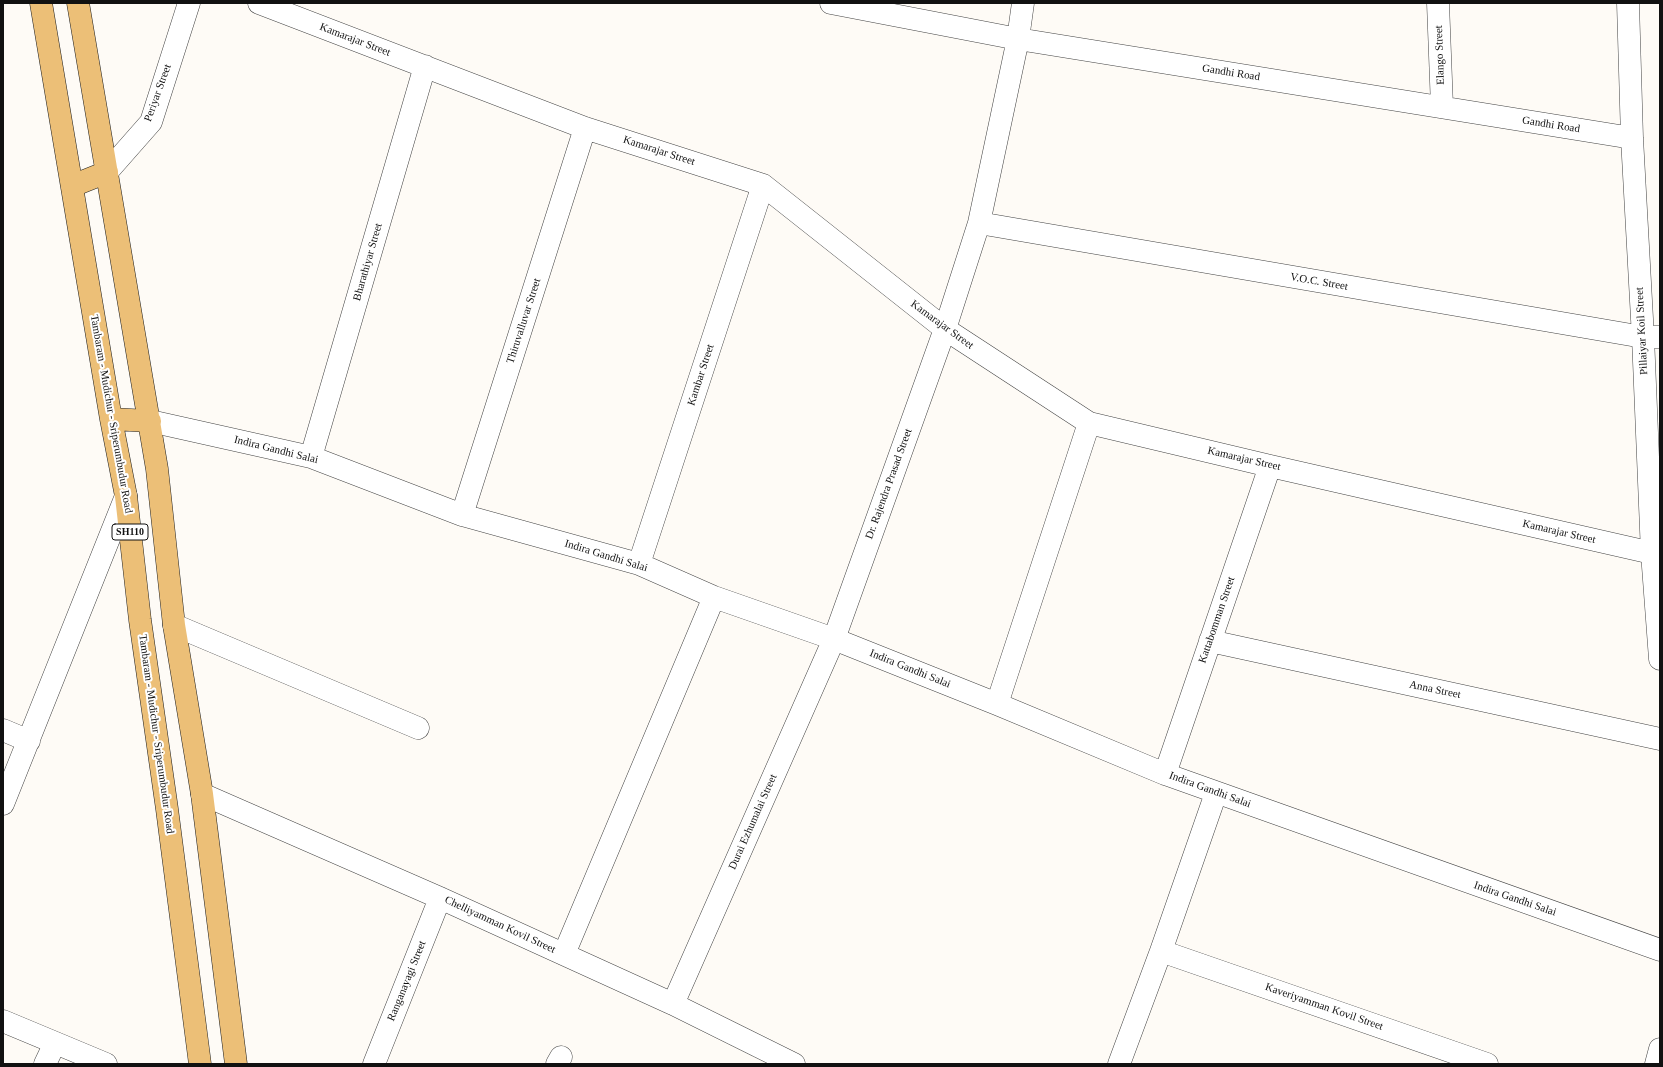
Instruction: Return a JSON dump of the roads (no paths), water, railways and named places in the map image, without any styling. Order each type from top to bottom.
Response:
[{"type":"main road","name":"Tambaram - Mudichur - Sriperumbudur Road","points":[[41,3],[111,419],[126,496],[140,620],[168,809],[200,1064]]},
{"type":"main road","name":"SH110","points":[[78,3],[158,469],[174,625],[202,794],[236,1064]]},
{"type":"main road","points":[[72,186],[107,172]]},
{"type":"main road","points":[[111,419],[150,421]]},
{"type":"street","name":"Periyar Street","points":[[107,172],[151,122],[189,3]]},
{"type":"street","name":"Kamarajar Street","points":[[259,3],[585,128],[763,185],[944,329],[1089,423],[1270,466],[1656,553]]},
{"type":"street","name":"Gandhi Road","points":[[831,3],[1018,39],[1632,138]]},
{"type":"street","name":"Dr. Rajendra Prasad Street","points":[[834,639],[944,329],[979,223],[1018,39],[1023,3]]},
{"type":"street","name":"Elango Street","points":[[1438,3],[1442,107]]},
{"type":"street","name":"Pillaiyar Koil Street","points":[[1628,3],[1632,138],[1651,337],[1660,659]]},
{"type":"street","name":"Bharathiyar Street","points":[[311,457],[425,66]]},
{"type":"street","name":"Thiruvalluvar Street","points":[[462,515],[585,128]]},
{"type":"street","name":"Kambar Street","points":[[639,564],[763,185]]},
{"type":"street","name":"V.O.C. Street","points":[[979,223],[1651,337]]},
{"type":"street","name":"Indira Gandhi Salai","points":[[150,421],[311,457],[462,515],[639,564],[714,597],[834,639],[997,704],[1165,774],[1660,950]]},
{"type":"street","points":[[997,704],[1089,423]]},
{"type":"street","name":"Kattabomman Street","points":[[1165,774],[1270,466]]},
{"type":"street","points":[[3,804],[126,496]]},
{"type":"street","points":[[564,954],[714,597]]},
{"type":"street","points":[[174,625],[418,728]]},
{"type":"street","name":"Durai Ezhumalai Street","points":[[673,1004],[834,639]]},
{"type":"street","name":"Anna Street","points":[[1210,641],[1660,739]]},
{"type":"street","points":[[3,730],[29,741]]},
{"type":"street","points":[[1119,1064],[1161,951],[1216,793]]},
{"type":"street","name":"Chelliyamman Kovil Street","points":[[202,794],[564,954],[673,1004],[794,1064]]},
{"type":"street","name":"Ranganayagi Street","points":[[374,1064],[440,898]]},
{"type":"street","name":"Kaveriyamman Kovil Street","points":[[1161,951],[1487,1064]]},
{"type":"street","points":[[3,1021],[106,1064]]},
{"type":"street","points":[[45,1064],[55,1043]]},
{"type":"street","points":[[1656,1064],[1660,1049]]}]
